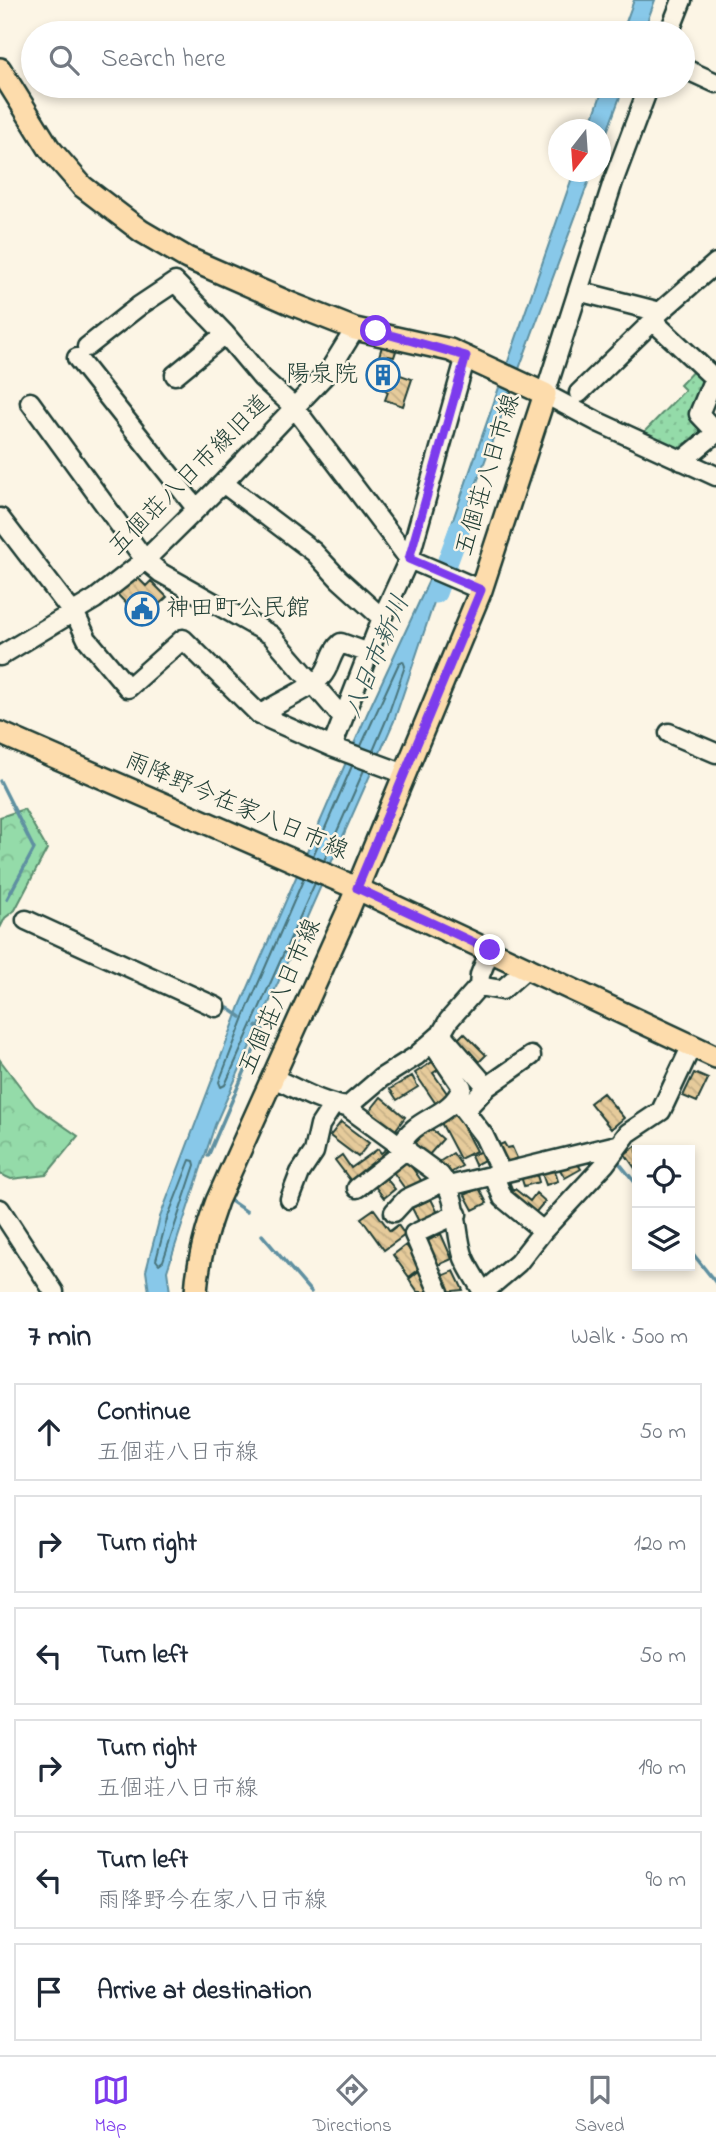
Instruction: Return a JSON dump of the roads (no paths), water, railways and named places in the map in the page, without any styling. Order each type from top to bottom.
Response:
[{"type":"main road","name":"五個荘八日市線","points":[[0,69],[49,148],[82,186],[141,231],[187,258],[292,304],[355,328],[438,346],[466,356],[545,394],[481,590],[405,774],[351,885],[205,1233],[196,1292]]},
{"type":"main road","name":"雨降野今在家八日市線","points":[[0,733],[351,885],[716,1057]]},
{"type":"street","points":[[673,21],[681,0]]},
{"type":"street","points":[[695,73],[716,83]]},
{"type":"street","points":[[644,98],[613,182],[545,394],[716,476]]},
{"type":"street","points":[[187,258],[175,282],[139,306],[82,352],[196,508]]},
{"type":"street","points":[[579,393],[716,263]]},
{"type":"street","points":[[175,282],[225,334],[262,378],[294,407],[409,559],[481,590]]},
{"type":"street","points":[[578,292],[657,317],[713,379],[699,414],[716,433],[682,461]]},
{"type":"street","name":"五個荘八日市線旧道","points":[[0,656],[73,614],[145,560],[223,483],[329,371],[355,328]]},
{"type":"street","points":[[175,375],[225,334]]},
{"type":"street","points":[[332,747],[382,618],[409,559],[466,356]]},
{"type":"street","points":[[30,402],[145,560],[161,573],[271,635],[342,717]]},
{"type":"street","points":[[223,483],[314,552],[382,618]]},
{"type":"street","points":[[0,517],[73,614],[87,639],[128,688],[183,639],[260,715],[332,747],[405,774]]},
{"type":"street","points":[[260,715],[321,676],[334,650],[341,643],[369,653]]},
{"type":"street","points":[[669,733],[716,753]]},
{"type":"street","points":[[26,920],[216,1007]]},
{"type":"street","points":[[290,1199],[300,1173],[314,1152],[320,1125],[340,1106],[416,1056],[437,1038],[479,986],[480,975],[490,950]]},
{"type":"street","points":[[479,986],[502,990],[528,967]]},
{"type":"street","points":[[437,1038],[487,1087]]},
{"type":"street","points":[[437,1038],[463,1087],[462,1105],[484,1136],[503,1198],[543,1231]]},
{"type":"street","points":[[272,1078],[295,1090],[340,1106],[404,1147],[447,1183],[457,1214],[464,1258],[484,1292],[518,1263],[543,1231],[605,1164],[628,1133],[661,1111],[691,1045]]},
{"type":"street","points":[[357,1188],[404,1147],[407,1134],[462,1105],[531,1056]]},
{"type":"street","points":[[394,1212],[407,1199],[447,1183],[617,1145]]},
{"type":"street","points":[[0,1209],[54,1292]]},
{"type":"street","points":[[439,1292],[414,1234],[457,1214]]},
{"type":"water","points":[[634,0],[655,0],[647,21],[626,21]]},
{"type":"water","points":[[600,98],[620,98],[611,121],[592,119]]},
{"type":"water","name":"八日市新川","points":[[571,182],[588,182],[450,555],[394,721],[215,1125],[167,1271],[170,1292],[149,1292],[146,1271],[160,1217],[241,1004],[367,714],[440,557]]},
{"type":"waterway","name":"八日市新川","points":[[436,593],[460,528]]},
{"type":"waterway","points":[[0,781],[34,849],[7,899]]},
{"type":"waterway","points":[[228,1008],[241,1017]]},
{"type":"waterway","points":[[208,1156],[263,1029],[256,1026]]},
{"type":"waterway","points":[[616,1159],[632,1179]]},
{"type":"waterway","points":[[228,1199],[247,1212]]},
{"type":"waterway","points":[[262,1235],[311,1292]]},
{"type":"waterway","points":[[695,1256],[716,1283]]},
{"type":"place","name":"陽泉院","points":[[383,375]]},
{"type":"place","name":"神田町公民館","points":[[142,609]]}]
